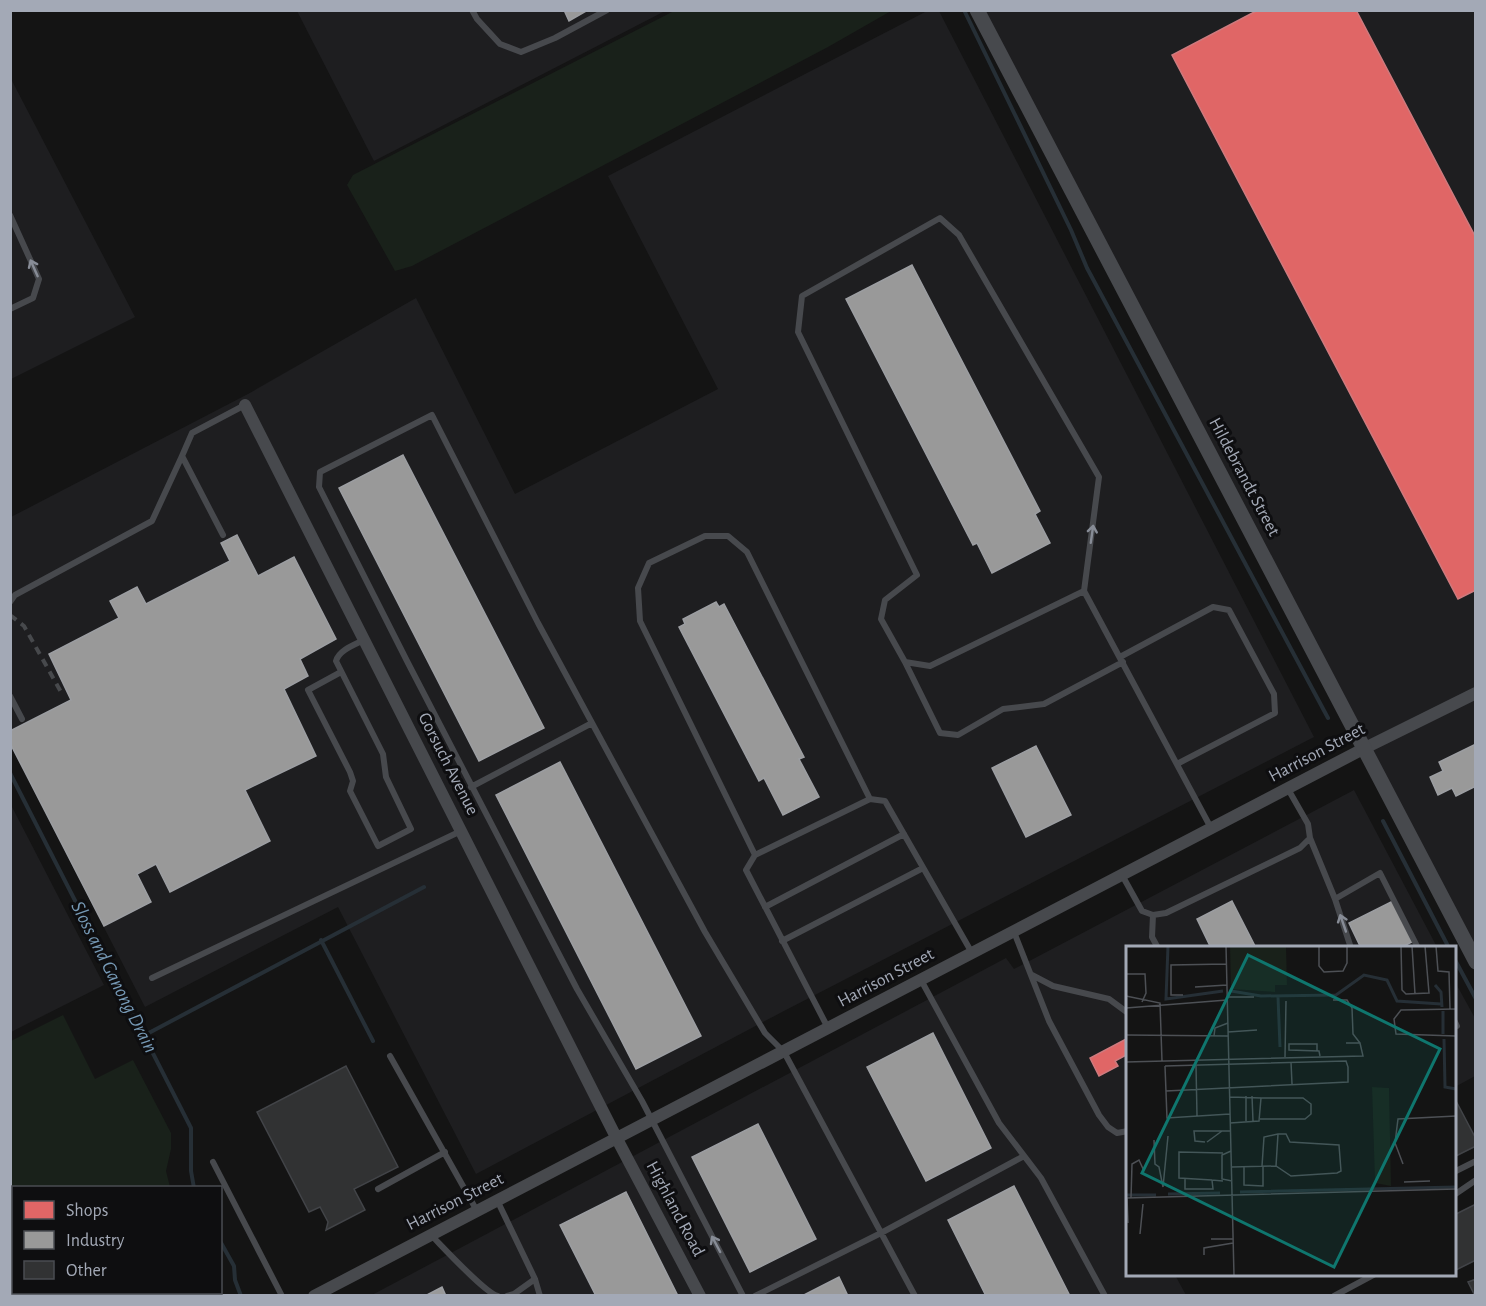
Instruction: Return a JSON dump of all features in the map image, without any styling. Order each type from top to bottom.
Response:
[{"type":"street","name":"Hildebrandt Street","points":[[977,10],[1476,962]]},
{"type":"street","name":"Gorsuch Avenue","points":[[245,405],[617,1139]]},
{"type":"street","name":"Harrison Street","points":[[314,1296],[1363,749],[1476,693]]},
{"type":"street","name":"Highland Road","points":[[617,1139],[700,1296]]},
{"type":"lane","points":[[472,10],[477,19],[500,44],[521,52],[555,38],[607,10]]},
{"type":"lane","points":[[10,215],[39,279],[33,298],[10,309]]},
{"type":"lane","points":[[1177,764],[1275,713],[1274,694],[1229,610],[1214,607],[1121,660],[1044,704],[1003,709],[958,735],[940,733],[881,619],[885,600],[917,575],[798,332],[802,296],[940,218],[958,235],[1099,477],[1084,591],[1121,660],[1177,764],[1211,829]]},
{"type":"lane","points":[[10,602],[15,595],[152,521],[192,433],[245,405]]},
{"type":"lane","points":[[743,1296],[653,1120],[577,989],[471,787],[319,487],[320,472],[432,415],[538,624],[705,932],[765,1034],[784,1052],[915,1296]]},
{"type":"lane","points":[[182,456],[223,535]]},
{"type":"lane","points":[[755,855],[640,621],[638,588],[649,563],[705,536],[728,536],[747,552],[870,799]]},
{"type":"lane","points":[[905,662],[930,666],[1084,591]]},
{"type":"lane","points":[[341,672],[308,690],[350,772],[352,781],[350,791],[378,846],[411,829],[386,777],[383,754],[336,662],[337,656],[365,640]]},
{"type":"lane","points":[[10,696],[22,719]]},
{"type":"lane","points":[[471,787],[592,723]]},
{"type":"lane","points":[[1288,789],[1308,824],[1310,838],[1351,946]]},
{"type":"lane","points":[[828,1029],[746,870],[755,855],[870,799],[885,801],[972,954]]},
{"type":"lane","points":[[152,978],[462,831]]},
{"type":"lane","points":[[765,907],[904,834]]},
{"type":"lane","points":[[1122,875],[1142,911],[1154,915],[1166,914],[1300,848],[1310,838]]},
{"type":"lane","points":[[783,941],[923,868]]},
{"type":"lane","points":[[1335,899],[1380,873],[1417,946]]},
{"type":"lane","points":[[1154,915],[1152,937],[1157,946]]},
{"type":"lane","points":[[1014,932],[1049,1021],[1099,1115],[1108,1127],[1117,1133],[1126,1131]]},
{"type":"lane","points":[[1032,975],[1053,986],[1109,999],[1126,1012]]},
{"type":"lane","points":[[921,980],[999,1124],[1041,1178],[1105,1296]]},
{"type":"lane","points":[[390,1056],[477,1211]]},
{"type":"lane","points":[[378,1189],[445,1152]]},
{"type":"lane","points":[[755,1296],[882,1233],[1024,1156]]},
{"type":"lane","points":[[1456,1171],[1476,1161]]},
{"type":"lane","points":[[213,1162],[282,1296]]},
{"type":"lane","points":[[1456,1194],[1476,1180]]},
{"type":"lane","points":[[497,1200],[535,1279],[540,1296]]},
{"type":"lane","points":[[431,1235],[493,1295],[498,1296]]},
{"type":"lane","points":[[1335,1296],[1373,1276]]},
{"type":"lane","points":[[507,1296],[514,1294],[535,1279]]},
{"type":"shaded area","points":[[929,10],[939,11],[1314,737],[782,1012],[476,1174],[338,907],[145,1007],[11,747],[11,517],[248,394],[416,298],[515,494],[718,389],[608,176]]},
{"type":"shaded area","points":[[297,11],[665,11],[374,161]]},
{"type":"shaded area","points":[[674,11],[891,11],[828,47],[412,266],[395,271],[347,185],[353,175]]},
{"type":"shaded area","points":[[985,11],[1475,11],[1475,948]]},
{"type":"shaded area","points":[[10,77],[135,317],[11,379],[10,379]]},
{"type":"shaded area","points":[[1354,790],[1436,946],[1126,946],[1126,1276],[1176,1276],[1186,1295],[370,1296],[1006,958],[1014,969]]},
{"type":"shaded area","points":[[10,803],[104,985],[11,1032],[10,1032]]},
{"type":"shaded area","points":[[1456,984],[1476,1020],[1475,1076],[1456,1086]]},
{"type":"shaded area","points":[[63,1015],[95,1079],[133,1060],[171,1133],[171,1149],[166,1171],[170,1186],[12,1186],[12,1294],[216,1295],[11,1295],[11,1041]]},
{"type":"building: Shops","points":[[1258,10],[1356,10],[1476,238],[1476,590],[1458,599],[1172,55]]},
{"type":"building: Shops","points":[[1126,1039],[1126,1055],[1115,1061],[1118,1066],[1099,1076],[1090,1058]]},
{"type":"building: Industry","points":[[564,10],[588,10],[569,21]]},
{"type":"building: Industry","points":[[912,265],[1040,511],[1035,514],[1050,543],[992,573],[977,543],[973,545],[846,299]]},
{"type":"building: Industry","points":[[403,455],[544,728],[479,761],[339,488]]},
{"type":"building: Industry","points":[[237,535],[258,576],[294,557],[336,639],[300,659],[308,676],[284,689],[316,756],[245,790],[270,841],[170,892],[156,864],[137,874],[151,902],[104,926],[10,743],[10,731],[71,700],[49,654],[119,618],[110,601],[137,587],[146,604],[230,561],[221,543]]},
{"type":"building: Industry","points":[[716,602],[719,607],[724,604],[804,757],[799,759],[819,797],[783,815],[764,778],[759,781],[679,627],[685,624],[683,619]]},
{"type":"building: Industry","points":[[1476,744],[1476,786],[1456,796],[1452,788],[1438,795],[1430,777],[1443,771],[1439,762]]},
{"type":"building: Industry","points":[[1036,746],[1071,815],[1026,837],[992,768]]},
{"type":"building: Industry","points":[[560,762],[701,1036],[636,1069],[496,795]]},
{"type":"building: Industry","points":[[1232,901],[1255,946],[1210,946],[1197,919]]},
{"type":"building: Industry","points":[[1393,901],[1412,942],[1404,946],[1360,946],[1349,923]]},
{"type":"building: Industry","points":[[933,1033],[991,1148],[926,1181],[867,1067]]},
{"type":"building: Industry","points":[[758,1124],[816,1239],[750,1272],[692,1157]]},
{"type":"building: Industry","points":[[1014,1186],[1070,1296],[986,1296],[948,1220]]},
{"type":"building: Industry","points":[[626,1192],[678,1296],[596,1296],[560,1225]]},
{"type":"building: Industry","points":[[839,1277],[848,1296],[802,1296]]},
{"type":"building: Industry","points":[[442,1287],[446,1296],[425,1296]]},
{"type":"building: Other","points":[[346,1066],[398,1167],[354,1189],[365,1210],[326,1230],[328,1222],[320,1207],[309,1212],[257,1112]]},
{"type":"building: Other","points":[[1456,1101],[1476,1139],[1476,1146],[1456,1156]]},
{"type":"building: Other","points":[[1476,1204],[1476,1260],[1456,1270],[1456,1214]]},
{"type":"building: Other","points":[[1476,1279],[1476,1296],[1475,1296],[1468,1282]]},
{"type":"waterway","points":[[964,10],[1071,230],[1087,268],[1328,718]]},
{"type":"waterway","name":"Sloss and Ganong Drain","points":[[10,773],[191,1128],[191,1171],[194,1186]]},
{"type":"waterway","points":[[1383,821],[1448,946]]},
{"type":"waterway","points":[[145,1035],[424,887]]},
{"type":"waterway","points":[[321,940],[373,1041]]},
{"type":"waterway","points":[[1456,962],[1476,999]]},
{"type":"waterway","name":"Sloss and Ganong Drain","points":[[222,1245],[234,1266],[235,1280],[241,1296]]},
{"type":"railway","points":[[10,615],[24,626],[61,692]]}]
